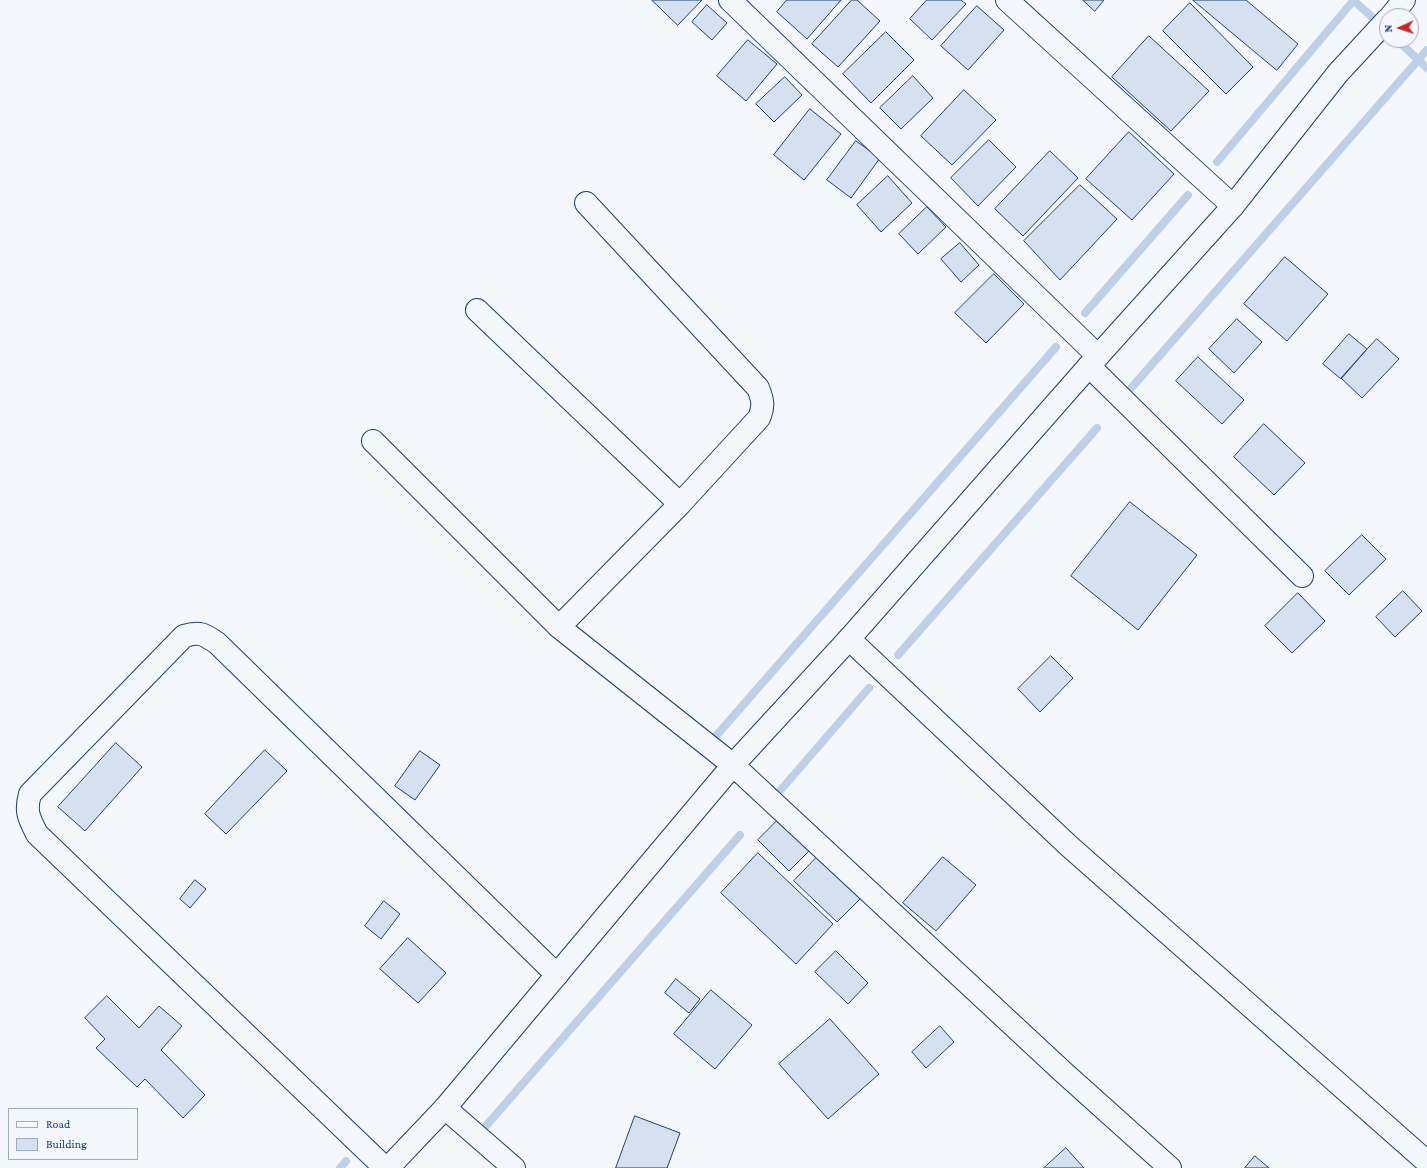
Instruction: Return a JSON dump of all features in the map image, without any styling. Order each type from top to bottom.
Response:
[{"type":"street","points":[[730,0],[1094,361],[1302,576]]},
{"type":"street","points":[[1007,0],[1232,206]]},
{"type":"street","points":[[557,975],[207,636],[194,633],[184,636],[30,794],[27,805],[27,815],[37,834],[386,1168],[445,1108],[557,975],[733,765],[849,639],[1232,206],[1338,73],[1379,29]]},
{"type":"street","points":[[560,627],[680,504],[759,418],[763,409],[762,398],[758,388],[586,203]]},
{"type":"street","points":[[478,310],[680,504]]},
{"type":"street","points":[[373,441],[560,627],[733,765],[1062,1071],[1170,1168]]},
{"type":"street","points":[[849,639],[1069,846],[1427,1162]]},
{"type":"street","points":[[445,1108],[514,1168]]},
{"type":"building","points":[[652,0],[702,0],[678,25]]},
{"type":"building","points":[[787,0],[841,0],[807,39],[777,12]]},
{"type":"building","points":[[852,0],[857,0],[880,21],[838,67],[812,44]]},
{"type":"building","points":[[927,0],[961,0],[966,4],[932,40],[910,19]]},
{"type":"building","points":[[1083,0],[1104,0],[1095,11]]},
{"type":"building","points":[[1193,0],[1246,0],[1298,44],[1277,70]]},
{"type":"building","points":[[1190,3],[1253,67],[1226,94],[1163,31]]},
{"type":"building","points":[[707,5],[727,23],[712,40],[692,22]]},
{"type":"building","points":[[977,6],[1004,30],[968,70],[941,46]]},
{"type":"building","points":[[886,32],[914,60],[871,103],[843,74]]},
{"type":"building","points":[[1149,36],[1209,91],[1171,131],[1112,77]]},
{"type":"building","points":[[748,40],[777,64],[746,101],[717,76]]},
{"type":"building","points":[[913,76],[933,98],[901,129],[880,108]]},
{"type":"building","points":[[785,77],[802,95],[774,122],[756,104]]},
{"type":"building","points":[[964,90],[996,120],[952,165],[921,136]]},
{"type":"building","points":[[810,109],[841,134],[804,180],[774,155]]},
{"type":"building","points":[[1129,132],[1174,174],[1132,220],[1086,179]]},
{"type":"building","points":[[989,140],[1016,167],[978,206],[951,178]]},
{"type":"building","points":[[856,141],[880,158],[851,198],[827,180]]},
{"type":"building","points":[[1050,151],[1078,178],[1023,236],[995,209]]},
{"type":"building","points":[[888,176],[912,203],[881,232],[857,205]]},
{"type":"building","points":[[1080,185],[1117,219],[1060,280],[1024,241]]},
{"type":"building","points":[[927,207],[946,227],[918,254],[899,234]]},
{"type":"building","points":[[960,243],[979,265],[961,282],[941,259]]},
{"type":"building","points":[[1285,257],[1328,294],[1287,341],[1244,304]]},
{"type":"building","points":[[994,274],[1024,304],[986,343],[955,313]]},
{"type":"building","points":[[1237,319],[1262,342],[1234,373],[1209,349]]},
{"type":"building","points":[[1349,334],[1367,349],[1341,379],[1323,364]]},
{"type":"building","points":[[1377,339],[1399,359],[1362,398],[1341,378]]},
{"type":"building","points":[[1198,357],[1244,400],[1222,424],[1176,381]]},
{"type":"building","points":[[1264,424],[1305,463],[1274,495],[1234,457]]},
{"type":"building","points":[[1130,502],[1197,555],[1138,630],[1071,576]]},
{"type":"building","points":[[1362,535],[1386,559],[1349,595],[1325,571]]},
{"type":"building","points":[[1403,591],[1422,611],[1395,637],[1376,617]]},
{"type":"building","points":[[1298,593],[1325,621],[1292,653],[1265,626]]},
{"type":"building","points":[[1051,656],[1073,678],[1040,712],[1018,689]]},
{"type":"building","points":[[116,743],[142,767],[85,831],[58,807]]},
{"type":"building","points":[[265,750],[287,771],[226,834],[205,814]]},
{"type":"building","points":[[420,751],[440,765],[415,800],[395,786]]},
{"type":"building","points":[[779,819],[810,850],[789,871],[758,840]]},
{"type":"building","points":[[758,853],[833,924],[796,964],[721,893]]},
{"type":"building","points":[[819,855],[862,897],[837,922],[794,881]]},
{"type":"building","points":[[943,857],[976,885],[936,931],[903,903]]},
{"type":"building","points":[[195,880],[206,889],[190,908],[180,899]]},
{"type":"building","points":[[384,901],[400,914],[381,939],[365,926]]},
{"type":"building","points":[[408,938],[446,973],[418,1003],[380,969]]},
{"type":"building","points":[[836,951],[868,983],[848,1004],[815,972]]},
{"type":"building","points":[[676,979],[700,999],[689,1013],[665,993]]},
{"type":"building","points":[[711,990],[752,1025],[715,1069],[674,1034]]},
{"type":"building","points":[[107,996],[139,1028],[159,1006],[182,1026],[161,1050],[205,1095],[183,1118],[145,1079],[137,1087],[96,1048],[105,1039],[85,1018]]},
{"type":"building","points":[[830,1019],[879,1074],[828,1119],[779,1064]]},
{"type":"building","points":[[940,1026],[954,1042],[926,1068],[912,1052]]},
{"type":"building","points":[[635,1116],[680,1133],[667,1168],[616,1168]]},
{"type":"building","points":[[1066,1148],[1084,1168],[1044,1168]]},
{"type":"building","points":[[1255,1156],[1269,1168],[1245,1168]]},
{"type":"waterway","points":[[1353,0],[1379,23]]},
{"type":"waterway","points":[[1217,162],[1354,0]]},
{"type":"waterway","points":[[1406,48],[1427,68]]},
{"type":"waterway","points":[[1126,394],[1427,50]]},
{"type":"waterway","points":[[1085,313],[1188,195]]},
{"type":"waterway","points":[[709,744],[1056,347]]},
{"type":"waterway","points":[[898,655],[1097,428]]},
{"type":"waterway","points":[[772,800],[869,688]]},
{"type":"waterway","points":[[478,1135],[740,835]]},
{"type":"waterway","points":[[340,1168],[346,1161]]}]
